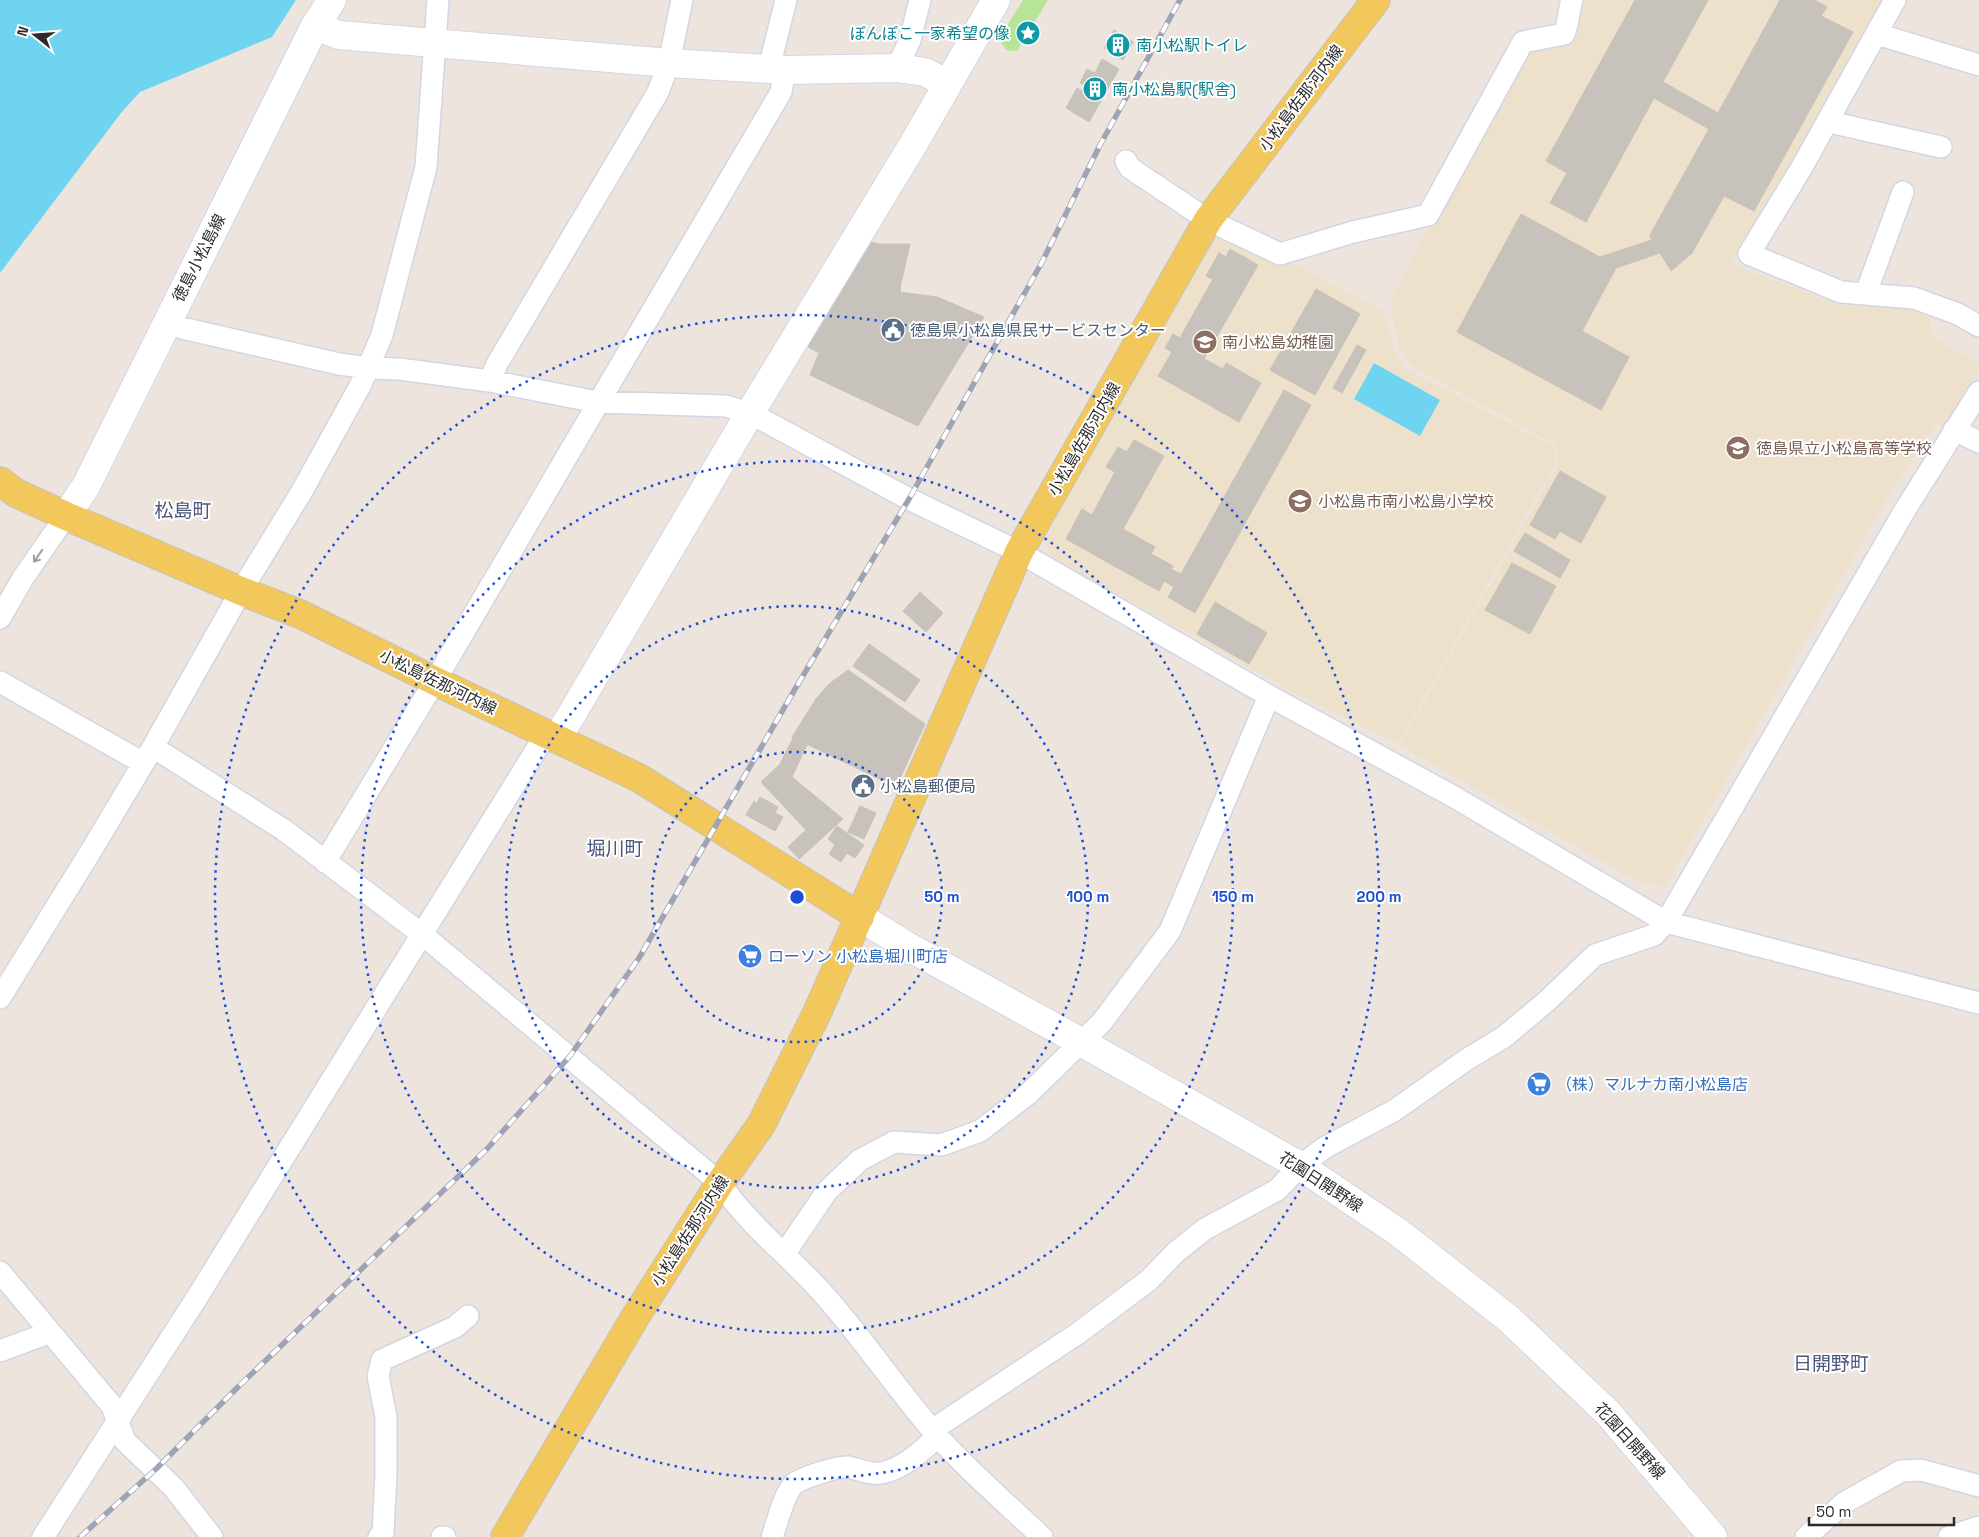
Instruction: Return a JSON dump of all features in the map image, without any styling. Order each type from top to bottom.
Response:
[{"type":"main road","name":"徳島小松島線","points":[[66,516],[86,486],[315,26],[332,0]]},
{"type":"main road","points":[[551,737],[914,143],[996,0]]},
{"type":"main road","name":"小松島佐那河内線","points":[[505,1537],[634,1319],[720,1183],[761,1125],[817,1013],[1019,552],[1208,220],[1376,0]]},
{"type":"main road","points":[[315,26],[339,35],[669,63],[777,69],[896,68],[925,72],[947,84]]},
{"type":"main road","name":"小松島佐那河内線","points":[[0,481],[16,492],[66,516],[241,591],[300,614],[435,681],[639,778],[860,917]]},
{"type":"main road","name":"花園日開野線","points":[[860,917],[907,946],[1300,1166],[1398,1232],[1509,1319],[1608,1413],[1714,1537]]},
{"type":"street","points":[[0,998],[148,755],[241,591],[302,491],[369,368],[382,335],[426,167],[438,0]]},
{"type":"street","points":[[490,381],[497,364],[658,92],[669,63],[682,0]]},
{"type":"street","points":[[325,862],[435,681],[781,92],[777,69],[786,0]]},
{"type":"street","points":[[896,68],[910,40],[920,0]]},
{"type":"street","points":[[1126,161],[1130,168],[1208,220],[1280,254],[1353,232],[1428,215],[1523,42],[1564,34],[1568,24],[1567,13],[1572,0]]},
{"type":"street","points":[[1895,0],[1829,119],[1768,224],[1748,254],[1841,292],[1914,298],[1958,314],[1979,326]]},
{"type":"street","points":[[1877,34],[1979,64]]},
{"type":"street","points":[[1829,119],[1838,124],[1941,147]]},
{"type":"street","points":[[1866,293],[1903,192]]},
{"type":"street","points":[[168,320],[182,328],[339,364],[399,369],[490,381],[598,402],[726,406],[750,413],[909,499],[1019,552],[1269,696],[1456,798],[1666,922],[1979,1003]]},
{"type":"street","points":[[772,1537],[789,1491],[794,1484],[836,1467],[848,1467],[863,1472],[880,1474],[900,1468],[935,1433],[1077,1334],[1149,1280],[1176,1252],[1205,1229],[1277,1190],[1300,1166],[1324,1148],[1395,1110],[1466,1060],[1504,1038],[1547,1001],[1595,955],[1654,935],[1666,922],[1768,744],[1954,430],[1979,392]]},
{"type":"street","points":[[1954,430],[1979,442]]},
{"type":"street","points":[[0,618],[23,578],[66,516]]},
{"type":"street","points":[[0,682],[148,755],[284,830],[423,935],[720,1183],[735,1205],[785,1253],[826,1297],[935,1433],[956,1456],[1042,1537]]},
{"type":"street","points":[[785,1253],[827,1191],[860,1160],[894,1142],[941,1145],[980,1131],[1028,1094],[1102,1022],[1170,931],[1269,696]]},
{"type":"street","points":[[43,1537],[118,1422],[388,988],[551,737]]},
{"type":"street","points":[[0,1272],[112,1406],[125,1441],[174,1488],[212,1537]]},
{"type":"street","points":[[386,1536],[386,1417],[378,1376],[382,1360],[455,1327],[468,1316]]},
{"type":"street","points":[[0,1350],[42,1335],[48,1330]]},
{"type":"street","points":[[1806,1537],[1844,1503],[1900,1471],[1921,1470],[1979,1486]]},
{"type":"street","points":[[1950,1537],[1979,1527]]},
{"type":"shaded area","name":"徳島県立小松島高等学校","points":[[1580,0],[1883,0],[1804,146],[1730,264],[1840,305],[1897,306],[1929,317],[1933,338],[1979,364],[1979,369],[1947,428],[1936,424],[1890,493],[1665,887],[1633,879],[1400,745],[1558,464],[1558,453],[1553,443],[1411,366],[1399,349],[1390,301],[1436,212],[1530,46],[1568,44],[1578,28],[1574,17]]},
{"type":"shaded area","name":"小松島市南小松島小学校","points":[[1218,231],[1288,261],[1383,310],[1395,351],[1407,369],[1550,445],[1556,453],[1556,462],[1398,744],[1286,688],[1051,557],[1045,540],[1093,447],[1149,347]]},
{"type":"green space","points":[[1023,0],[1048,0],[1017,51],[1006,50],[999,39]]},
{"type":"water","points":[[0,0],[296,0],[272,37],[140,92],[121,113],[0,273]]},
{"type":"water","points":[[1374,363],[1440,400],[1420,436],[1354,399]]},
{"type":"building","points":[[1635,0],[1708,0],[1663,82],[1718,113],[1780,0],[1815,0],[1827,7],[1821,16],[1853,32],[1754,211],[1724,196],[1692,253],[1671,271],[1660,253],[1616,268],[1582,331],[1629,357],[1601,410],[1457,332],[1521,214],[1600,257],[1652,240],[1650,235],[1709,129],[1654,98],[1586,222],[1550,203],[1567,173],[1546,161]]},
{"type":"building","name":"南小松駅トイレ","points":[[1114,30],[1133,42],[1123,60],[1104,48]]},
{"type":"building","name":"南小松島駅(駅舎)","points":[[1102,59],[1119,69],[1089,122],[1066,108],[1077,88],[1082,91],[1085,85],[1080,83],[1087,69],[1095,73]]},
{"type":"building","name":"徳島県小松島県民サービスセンター","points":[[866,240],[878,244],[910,244],[900,292],[937,297],[984,317],[918,426],[810,375],[819,353],[801,343]]},
{"type":"building","points":[[1230,249],[1258,265],[1204,359],[1223,369],[1226,363],[1261,383],[1239,422],[1158,376],[1172,352],[1165,348],[1173,334],[1180,338],[1213,279],[1206,276],[1219,253],[1226,257]]},
{"type":"building","points":[[1316,289],[1360,314],[1315,395],[1270,370]]},
{"type":"building","points":[[901,304],[954,329],[899,412],[855,384]]},
{"type":"building","points":[[1357,345],[1366,350],[1342,393],[1333,388]]},
{"type":"building","points":[[1284,390],[1311,405],[1195,613],[1168,597],[1174,587],[1164,581],[1159,591],[1066,539],[1082,509],[1092,515],[1115,472],[1106,467],[1118,447],[1127,452],[1134,440],[1164,456],[1123,529],[1155,547],[1151,554],[1173,566],[1171,569],[1181,574]]},
{"type":"building","points":[[1560,471],[1606,497],[1581,543],[1560,531],[1555,539],[1530,525]]},
{"type":"building","points":[[1525,533],[1570,560],[1560,578],[1514,551]]},
{"type":"building","points":[[1512,563],[1556,586],[1530,634],[1485,610]]},
{"type":"building","points":[[920,592],[943,613],[926,632],[903,611]]},
{"type":"building","points":[[1215,602],[1267,633],[1249,664],[1197,634]]},
{"type":"building","points":[[869,644],[920,680],[905,702],[853,666]]},
{"type":"building","points":[[848,670],[925,724],[896,787],[792,737],[816,699],[829,684]]},
{"type":"building","points":[[793,738],[807,745],[792,777],[843,819],[799,859],[788,847],[806,830],[761,782],[780,764]]},
{"type":"building","points":[[760,797],[778,807],[775,813],[783,817],[775,831],[746,815],[754,801],[757,803]]},
{"type":"building","points":[[860,806],[876,813],[864,839],[848,832]]},
{"type":"building","points":[[837,826],[864,845],[855,858],[847,853],[841,862],[829,854],[835,845],[828,839]]},
{"type":"railway","points":[[80,1537],[156,1469],[239,1386],[487,1149],[570,1056],[639,958],[795,689],[909,499],[1041,264],[1100,145],[1180,0]]},
{"type":"place","name":"ぽんぽこ一家希望の像","points":[[1028,33]]},
{"type":"place","name":"南小松駅トイレ","points":[[1118,45]]},
{"type":"place","name":"南小松島駅(駅舎)","points":[[1095,89]]},
{"type":"place","name":"徳島県小松島県民サービスセンター","points":[[893,330]]},
{"type":"place","name":"南小松島幼稚園","points":[[1205,342]]},
{"type":"place","name":"徳島県立小松島高等学校","points":[[1738,448]]},
{"type":"place","name":"小松島市南小松島小学校","points":[[1300,501]]},
{"type":"place","name":"小松島郵便局","points":[[863,786]]},
{"type":"place","name":"ローソン 小松島堀川町店","points":[[750,956]]},
{"type":"place","name":"（株）マルナカ南小松島店","points":[[1539,1084]]},
{"type":"district","name":"松島町","points":[[183,510]]},
{"type":"district","name":"堀川町","points":[[615,848]]},
{"type":"district","name":"日開野町","points":[[1831,1363]]}]
